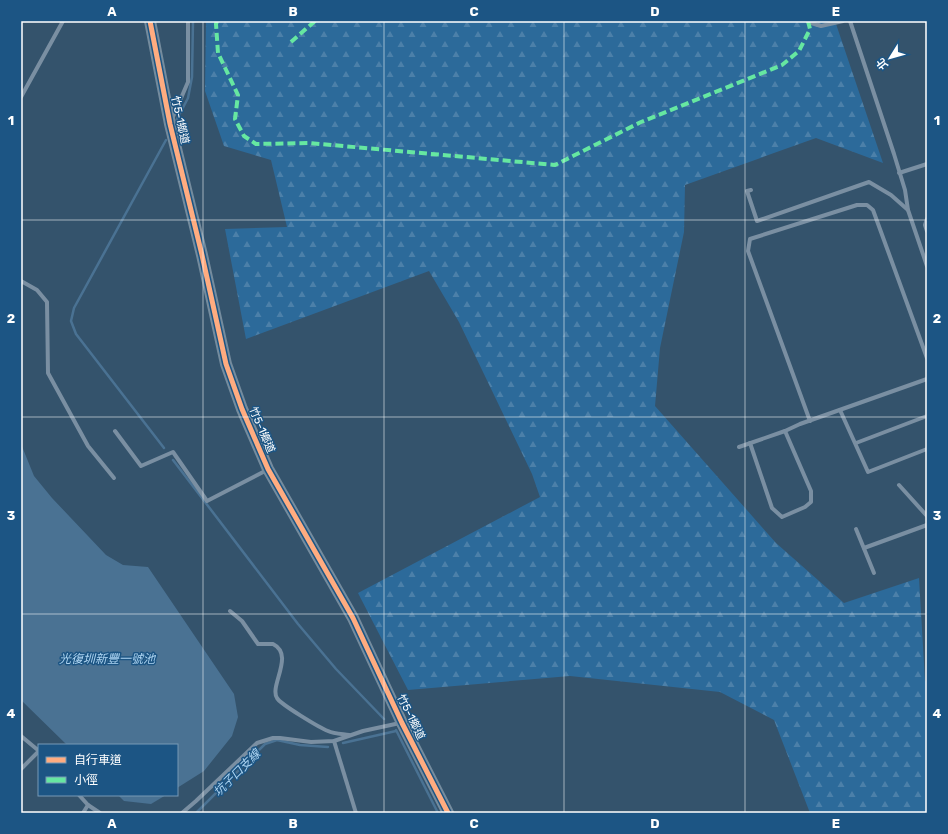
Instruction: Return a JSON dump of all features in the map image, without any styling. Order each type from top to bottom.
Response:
[{"type":"street","name":"竹5-1鄉道","points":[[150,21],[170,124],[202,255],[226,364],[242,409],[268,469],[353,618],[402,723],[448,813]]},
{"type":"lane","points":[[21,97],[63,21]]},
{"type":"lane","points":[[170,124],[188,82],[188,21]]},
{"type":"lane","points":[[808,22],[821,26],[843,21]]},
{"type":"lane","points":[[850,21],[900,173],[908,210],[927,266]]},
{"type":"lane","points":[[900,173],[927,164]]},
{"type":"lane","points":[[751,190],[746,191],[758,221],[869,182],[892,195],[908,210]]},
{"type":"lane","points":[[810,421],[748,251],[750,240],[857,205],[867,205],[874,210],[927,358]]},
{"type":"lane","points":[[927,219],[925,225],[927,231]]},
{"type":"lane","points":[[21,281],[37,290],[47,302],[48,373],[88,446],[114,478]]},
{"type":"lane","points":[[739,447],[927,379]]},
{"type":"lane","points":[[840,410],[868,472],[927,449]]},
{"type":"lane","points":[[856,443],[927,416]]},
{"type":"lane","points":[[115,431],[140,466],[173,452],[207,501],[268,469]]},
{"type":"lane","points":[[750,443],[772,508],[782,517],[805,507],[812,502],[811,491],[785,431]]},
{"type":"lane","points":[[899,485],[927,516]]},
{"type":"lane","points":[[864,548],[927,525]]},
{"type":"lane","points":[[856,529],[874,572]]},
{"type":"lane","points":[[230,611],[242,621],[258,644],[273,644],[279,649],[282,663],[276,692],[277,698],[284,705],[329,732],[350,736]]},
{"type":"lane","points":[[182,813],[257,743],[280,738],[311,742],[334,741],[363,731],[402,723]]},
{"type":"lane","points":[[21,736],[38,750]]},
{"type":"lane","points":[[334,741],[356,813]]},
{"type":"lane","points":[[21,769],[38,752]]},
{"type":"lane","points":[[80,796],[88,805],[100,813]]},
{"type":"lane","points":[[83,813],[88,805]]},
{"type":"green space","points":[[206,21],[835,21],[883,163],[816,138],[685,185],[684,232],[660,348],[655,406],[776,543],[844,603],[919,578],[925,681],[927,682],[927,813],[810,813],[774,720],[720,692],[570,676],[408,690],[358,593],[540,497],[532,474],[459,322],[429,271],[246,339],[225,229],[287,227],[271,160],[224,146],[205,91]]},
{"type":"water","name":"光復圳新豐一號池","points":[[21,444],[34,476],[52,498],[106,555],[123,565],[148,567],[234,694],[238,717],[232,736],[204,771],[178,787],[178,744],[66,744],[21,700]]},
{"type":"water","points":[[119,796],[164,796],[151,804],[124,801]]},
{"type":"waterway","points":[[176,121],[188,98],[192,77],[193,21]]},
{"type":"waterway","points":[[164,448],[76,334],[71,321],[74,308],[166,140]]},
{"type":"waterway","points":[[173,460],[298,624],[336,669],[384,719]]},
{"type":"waterway","points":[[396,730],[438,813]]},
{"type":"waterway","name":"坑子口支線","points":[[343,743],[396,731]]},
{"type":"waterway","name":"坑子口支線","points":[[196,813],[265,744],[277,740],[300,745],[328,747]]},
{"type":"marked path","points":[[217,21],[218,53],[238,95],[235,119],[244,136],[256,144],[309,143],[555,165],[641,122],[782,65],[799,51],[810,29],[808,21]]},
{"type":"marked path","points":[[291,42],[315,21]]},
{"type":"cycle path","points":[[150,21],[170,124],[202,255],[226,364],[242,409],[268,469],[353,618],[402,723],[448,813]]}]
